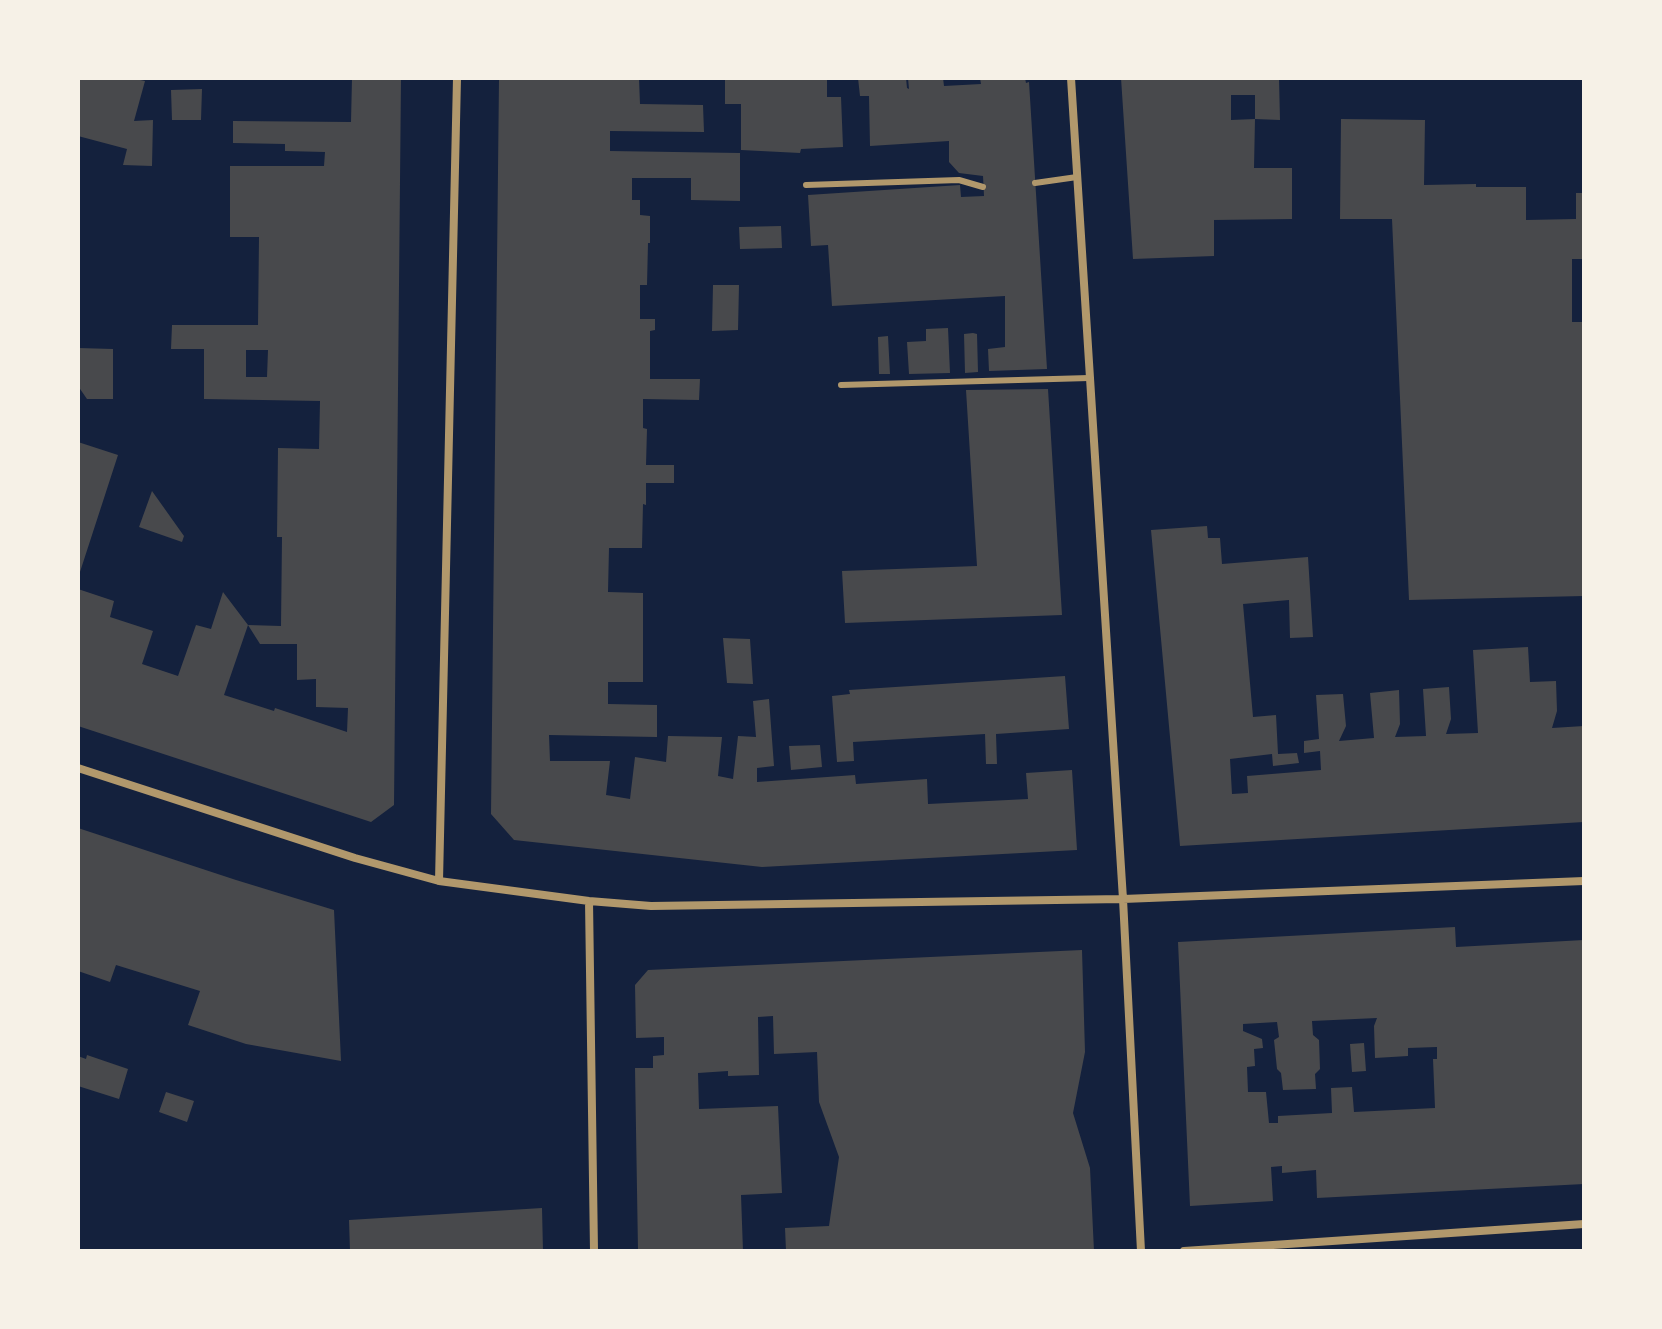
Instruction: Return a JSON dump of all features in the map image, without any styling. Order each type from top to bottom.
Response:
[{"type":"street","points":[[439,881],[457,78]]},
{"type":"street","points":[[1071,78],[1123,899],[1141,1251]]},
{"type":"street","points":[[78,768],[355,858],[439,881],[651,906],[1123,899],[1584,881]]},
{"type":"street","points":[[589,901],[594,1251]]},
{"type":"street","points":[[1184,1251],[1584,1224]]},
{"type":"lane","points":[[1035,183],[1077,177]]},
{"type":"lane","points":[[806,185],[959,180],[983,187]]},
{"type":"lane","points":[[841,385],[1089,378]]},
{"type":"building","points":[[78,78],[145,81],[134,121],[153,120],[152,166],[123,165],[127,149],[78,136]]},
{"type":"building","points":[[352,78],[401,78],[394,805],[371,822],[78,726],[78,589],[114,601],[110,617],[153,631],[142,664],[178,676],[196,625],[211,629],[223,592],[248,625],[281,626],[282,537],[277,537],[278,448],[319,449],[320,401],[204,399],[204,349],[171,349],[172,325],[258,325],[259,237],[230,237],[230,166],[324,166],[325,152],[285,151],[285,144],[233,143],[233,121],[351,122]],"holes":[[[246,350],[268,350],[267,377],[246,377]],[[248,625],[260,644],[297,644],[297,680],[316,679],[316,707],[348,708],[347,732],[224,695]]]},
{"type":"building","points":[[499,78],[639,78],[640,104],[703,105],[704,132],[610,131],[610,151],[740,153],[740,201],[691,200],[691,178],[632,178],[632,200],[640,200],[640,215],[650,216],[647,285],[640,285],[640,319],[655,319],[655,330],[650,331],[650,379],[700,379],[699,400],[643,399],[643,428],[647,429],[646,465],[674,465],[674,483],[646,483],[642,548],[609,548],[608,592],[643,593],[643,682],[608,682],[608,704],[657,705],[657,737],[549,735],[550,761],[610,761],[606,795],[630,799],[635,757],[666,762],[668,736],[722,737],[718,776],[733,779],[738,736],[756,737],[753,701],[769,699],[774,766],[757,768],[757,782],[855,775],[856,784],[927,779],[928,804],[1028,799],[1026,773],[1072,770],[1077,850],[762,867],[514,840],[491,814]]},
{"type":"building","points":[[725,78],[827,78],[827,97],[841,97],[843,147],[801,149],[800,153],[741,150],[741,104],[725,104]]},
{"type":"building","points":[[858,78],[906,78],[909,89],[908,78],[943,78],[944,86],[981,84],[980,78],[1025,78],[1026,83],[1029,82],[1047,369],[989,371],[988,349],[1005,347],[1005,296],[832,306],[828,245],[811,246],[808,195],[960,185],[961,197],[984,196],[983,176],[959,173],[949,162],[949,141],[870,146],[869,96],[860,96]]},
{"type":"building","points":[[1121,78],[1279,78],[1280,120],[1255,119],[1254,168],[1292,168],[1292,219],[1214,220],[1214,256],[1133,259]],"holes":[[[1231,95],[1255,95],[1255,119],[1231,120]]]},
{"type":"building","points":[[202,89],[201,120],[172,120],[171,90]]},
{"type":"building","points":[[1341,119],[1425,120],[1424,185],[1526,187],[1526,220],[1576,219],[1576,193],[1584,193],[1584,259],[1572,259],[1572,322],[1584,322],[1584,596],[1409,600],[1392,219],[1340,219]]},
{"type":"building","points":[[781,226],[782,248],[740,249],[739,227]]},
{"type":"building","points":[[713,285],[739,285],[738,330],[712,331]]},
{"type":"building","points":[[948,328],[950,373],[909,374],[907,342],[926,341],[926,329]]},
{"type":"building","points":[[964,334],[977,334],[978,372],[965,373]]},
{"type":"building","points":[[888,336],[890,374],[879,374],[878,337]]},
{"type":"building","points":[[78,348],[113,349],[113,399],[87,399],[78,386]]},
{"type":"building","points":[[1048,389],[1062,615],[845,623],[842,571],[977,566],[966,390]]},
{"type":"building","points":[[78,442],[118,455],[79,575],[78,575]]},
{"type":"building","points":[[152,491],[184,536],[182,542],[139,527]]},
{"type":"building","points":[[1207,526],[1208,538],[1220,538],[1222,564],[1308,557],[1313,637],[1290,638],[1289,600],[1243,604],[1253,717],[1276,715],[1278,754],[1297,753],[1299,763],[1273,766],[1272,754],[1230,759],[1232,794],[1248,793],[1247,776],[1321,770],[1320,751],[1304,753],[1304,741],[1319,739],[1316,695],[1343,694],[1346,726],[1339,741],[1374,738],[1370,693],[1399,690],[1400,724],[1395,737],[1426,736],[1423,689],[1449,687],[1451,719],[1446,734],[1478,733],[1473,650],[1528,647],[1530,682],[1556,681],[1557,711],[1552,728],[1584,726],[1584,822],[1180,846],[1151,530]]},
{"type":"building","points":[[723,638],[750,639],[753,684],[727,683]]},
{"type":"building","points":[[1065,676],[1069,729],[996,734],[997,764],[986,764],[985,734],[853,742],[854,761],[837,762],[832,696],[850,694],[849,690]]},
{"type":"building","points":[[820,745],[822,767],[791,770],[789,746]]},
{"type":"building","points":[[78,828],[334,910],[341,1061],[246,1044],[188,1025],[200,991],[116,965],[110,982],[78,971]]},
{"type":"building","points":[[1455,927],[1456,947],[1584,940],[1584,1184],[1317,1198],[1316,1170],[1282,1173],[1282,1166],[1271,1167],[1273,1201],[1190,1206],[1178,942]],"holes":[[[1377,1018],[1374,1026],[1375,1058],[1408,1056],[1408,1048],[1437,1047],[1437,1059],[1433,1059],[1435,1108],[1354,1112],[1352,1087],[1331,1088],[1332,1113],[1278,1116],[1278,1123],[1269,1123],[1266,1092],[1248,1092],[1247,1067],[1255,1066],[1254,1049],[1263,1048],[1262,1039],[1243,1031],[1243,1024],[1277,1022],[1279,1037],[1274,1040],[1283,1090],[1316,1089],[1315,1074],[1320,1069],[1319,1040],[1313,1035],[1312,1021]]]},
{"type":"building","points":[[1082,950],[1085,1052],[1073,1113],[1090,1168],[1094,1251],[786,1251],[785,1228],[829,1226],[839,1157],[819,1102],[817,1052],[774,1054],[773,1016],[758,1017],[759,1075],[728,1076],[728,1071],[698,1073],[699,1109],[778,1106],[782,1193],[741,1195],[743,1251],[638,1251],[635,1068],[653,1068],[653,1056],[664,1055],[664,1037],[636,1038],[635,985],[648,970]]},
{"type":"building","points":[[1364,1043],[1366,1071],[1352,1072],[1350,1044]]},
{"type":"building","points":[[87,1055],[128,1069],[119,1099],[78,1086],[78,1056],[86,1059]]},
{"type":"building","points":[[166,1092],[194,1101],[187,1122],[159,1112]]},
{"type":"building","points":[[542,1208],[543,1251],[350,1251],[349,1220]]}]
